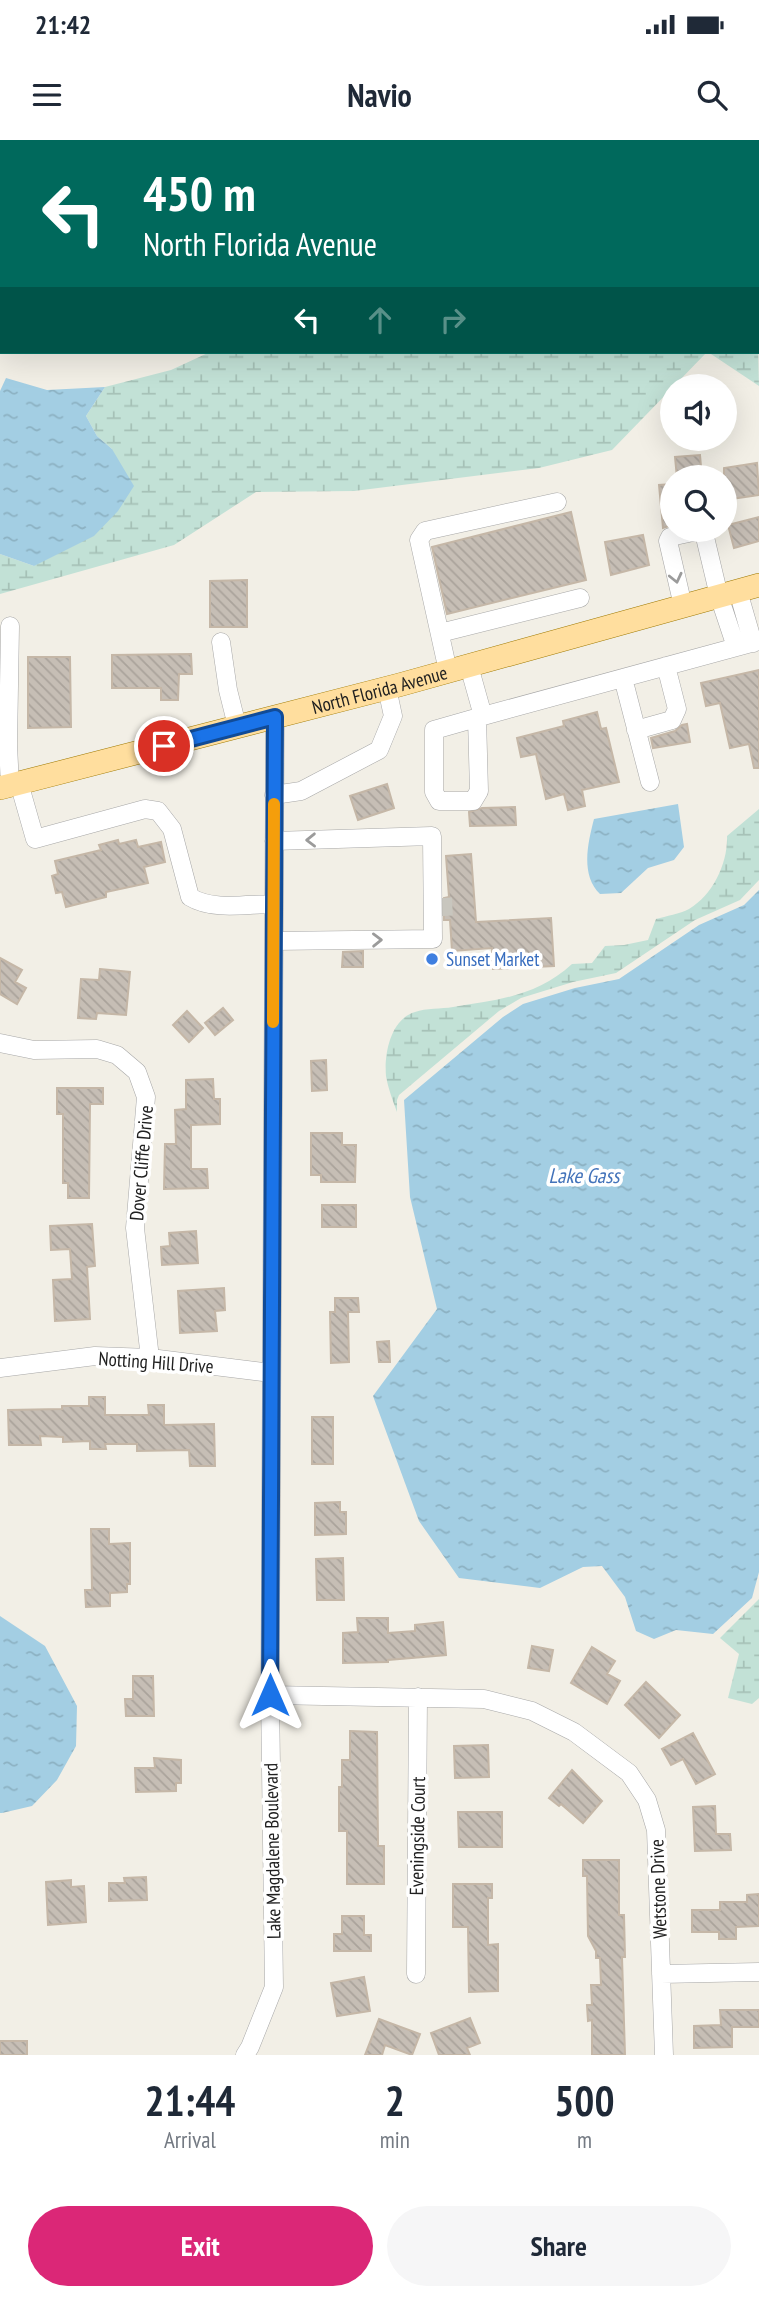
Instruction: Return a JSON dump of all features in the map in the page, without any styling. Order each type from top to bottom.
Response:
[{"type":"main road","name":"North Florida Avenue","points":[[10,786],[387,688],[739,591]]},
{"type":"street","points":[[557,502],[425,531],[419,540],[440,633],[480,717],[479,791],[473,801],[439,801],[434,792],[434,730],[480,717],[749,643],[739,591],[704,533],[698,531],[670,537],[668,541],[683,606]]},
{"type":"street","points":[[440,633],[580,597]]},
{"type":"street","points":[[10,626],[10,786],[35,839],[145,808],[159,811],[172,829],[190,897],[201,904],[274,904]]},
{"type":"street","points":[[221,642],[228,690],[237,726]]},
{"type":"street","points":[[636,730],[672,720],[677,709],[666,666]]},
{"type":"street","points":[[623,678],[650,782]]},
{"type":"street","points":[[274,796],[301,791],[379,750],[393,716],[387,688]]},
{"type":"street","name":"Lake Magdalene Boulevard","points":[[245,2055],[274,1987],[270,1695],[275,717]]},
{"type":"street","points":[[274,841],[432,836],[438,922],[433,939],[274,941]]},
{"type":"street","name":"Dover Cliffe Drive","points":[[0,1043],[34,1050],[97,1049],[117,1055],[137,1072],[146,1097],[135,1228],[150,1358]]},
{"type":"street","name":"Notting Hill Drive","points":[[0,1368],[95,1356],[150,1358],[271,1373]]},
{"type":"street","name":"Wetstone Drive","points":[[270,1695],[484,1699],[532,1711],[574,1732],[629,1773],[647,1800],[656,1830],[664,2055]]},
{"type":"street","name":"Eveningside Court","points":[[416,1974],[418,1697]]},
{"type":"street","points":[[661,1975],[759,1972]]},
{"type":"green space","points":[[206,354],[705,354],[686,374],[660,374],[660,400],[612,450],[539,468],[354,491],[256,492],[174,545],[0,594],[0,554],[34,566],[112,449],[97,436],[86,416],[105,387],[171,370]]},
{"type":"green space","points":[[711,354],[758,354],[759,386]]},
{"type":"green space","points":[[759,809],[759,880],[740,900],[695,920],[616,973],[573,982],[521,998],[499,1011],[399,1095],[397,1112],[387,1081],[386,1057],[395,1029],[407,1016],[424,1010],[516,995],[545,983],[572,964],[592,963],[605,946],[648,940],[656,919],[685,911],[698,903],[712,887],[725,857],[727,836]]},
{"type":"green space","points":[[759,1599],[759,1698],[752,1704],[728,1698],[739,1654],[720,1638]]},
{"type":"water","points":[[6,378],[47,390],[105,387],[86,416],[97,436],[112,449],[134,486],[118,511],[94,536],[34,566],[0,554],[0,391]]},
{"type":"water","points":[[678,804],[684,847],[674,860],[648,868],[621,893],[600,894],[590,877],[587,858],[594,819]]},
{"type":"water","name":"Lake Gass","points":[[759,890],[759,1572],[752,1598],[713,1634],[676,1630],[654,1639],[636,1631],[625,1597],[602,1566],[583,1567],[540,1588],[459,1578],[419,1521],[373,1396],[437,1309],[410,1197],[404,1100],[503,1017],[523,1004],[575,988],[619,979],[699,925],[744,905]]},
{"type":"water","points":[[0,1616],[45,1646],[77,1706],[76,1746],[57,1780],[32,1806],[2,1813],[0,1813]]},
{"type":"building","points":[[700,455],[701,465],[676,465],[675,457]]},
{"type":"building","points":[[757,463],[759,495],[737,498],[737,466]]},
{"type":"building","points":[[571,512],[586,580],[447,614],[432,547]]},
{"type":"building","points":[[759,517],[759,541],[734,548],[732,542],[737,542],[737,523]]},
{"type":"building","points":[[643,535],[649,565],[611,575],[605,542]]},
{"type":"building","points":[[247,580],[247,627],[210,627],[210,581]]},
{"type":"building","points":[[191,654],[192,674],[179,674],[178,700],[161,700],[161,688],[112,688],[112,655]]},
{"type":"building","points":[[28,657],[70,657],[71,727],[28,728]]},
{"type":"building","points":[[759,670],[759,768],[754,768],[749,744],[730,748],[720,703],[706,706],[701,683]]},
{"type":"building","points":[[597,712],[601,729],[606,728],[619,782],[582,790],[585,806],[568,810],[564,794],[546,799],[536,754],[521,757],[517,738],[564,726],[563,721]]},
{"type":"building","points":[[687,724],[690,742],[653,748],[651,738],[675,731]]},
{"type":"building","points":[[387,784],[394,808],[358,820],[350,796]]},
{"type":"building","points":[[515,807],[516,825],[470,826],[469,812],[482,808]]},
{"type":"building","points":[[118,840],[119,844],[136,840],[138,847],[161,842],[165,862],[144,867],[148,883],[106,892],[106,897],[66,907],[62,892],[56,893],[52,876],[58,874],[55,861],[101,850],[99,845]]},
{"type":"building","points":[[471,854],[476,922],[551,918],[554,966],[493,969],[492,948],[452,951],[450,920],[444,920],[444,898],[449,897],[446,856]]},
{"type":"building","points":[[363,951],[363,967],[342,967],[343,952]]},
{"type":"building","points":[[0,958],[22,970],[15,982],[26,988],[17,1004],[0,994]]},
{"type":"building","points":[[100,969],[130,972],[126,1015],[97,1013],[96,1019],[78,1018],[81,979],[99,980]]},
{"type":"building","points":[[223,1008],[233,1020],[215,1035],[205,1023]]},
{"type":"building","points":[[187,1011],[203,1028],[189,1042],[173,1025]]},
{"type":"building","points":[[326,1060],[327,1090],[312,1091],[311,1061]]},
{"type":"building","points":[[213,1079],[214,1099],[220,1099],[220,1124],[191,1125],[191,1169],[207,1169],[208,1188],[164,1189],[165,1144],[176,1144],[175,1110],[186,1109],[186,1080]]},
{"type":"building","points":[[57,1088],[103,1088],[103,1104],[90,1104],[89,1198],[68,1198],[68,1183],[63,1183],[63,1114],[57,1114]]},
{"type":"building","points":[[311,1133],[342,1133],[342,1145],[356,1145],[355,1182],[321,1182],[321,1175],[311,1175]]},
{"type":"building","points":[[322,1205],[356,1205],[356,1227],[322,1227]]},
{"type":"building","points":[[92,1224],[95,1266],[87,1267],[90,1319],[55,1321],[53,1280],[72,1279],[70,1249],[51,1250],[50,1226]]},
{"type":"building","points":[[196,1231],[198,1263],[162,1265],[161,1247],[170,1246],[169,1233]]},
{"type":"building","points":[[224,1288],[225,1310],[215,1311],[217,1331],[180,1333],[178,1291]]},
{"type":"building","points":[[335,1298],[358,1298],[359,1312],[348,1312],[349,1362],[331,1363],[330,1312],[335,1312]]},
{"type":"building","points":[[389,1341],[390,1362],[379,1362],[377,1342]]},
{"type":"building","points":[[89,1397],[105,1397],[105,1415],[149,1415],[148,1405],[164,1405],[164,1425],[214,1424],[215,1466],[190,1466],[189,1450],[137,1451],[137,1444],[105,1444],[106,1449],[90,1449],[90,1441],[63,1442],[63,1437],[40,1436],[41,1445],[9,1445],[8,1410],[89,1406]]},
{"type":"building","points":[[312,1417],[333,1417],[333,1464],[312,1464]]},
{"type":"building","points":[[340,1502],[340,1512],[346,1512],[346,1534],[315,1535],[315,1503]]},
{"type":"building","points":[[91,1529],[109,1529],[109,1544],[130,1543],[130,1584],[127,1584],[127,1592],[110,1593],[110,1606],[86,1607],[85,1590],[92,1590]]},
{"type":"building","points":[[343,1558],[344,1600],[317,1600],[316,1559]]},
{"type":"building","points":[[357,1618],[388,1618],[388,1633],[415,1631],[415,1625],[443,1622],[446,1655],[388,1662],[343,1663],[343,1633],[358,1632]]},
{"type":"building","points":[[532,1646],[553,1650],[549,1671],[528,1668]]},
{"type":"building","points":[[592,1647],[615,1661],[607,1674],[620,1681],[607,1704],[571,1683]]},
{"type":"building","points":[[133,1676],[153,1676],[154,1716],[126,1716],[125,1699],[133,1699]]},
{"type":"building","points":[[646,1682],[680,1715],[659,1738],[625,1705]]},
{"type":"building","points":[[350,1731],[377,1732],[378,1846],[384,1846],[384,1884],[347,1884],[347,1831],[339,1831],[339,1787],[342,1787],[342,1760],[350,1760]]},
{"type":"building","points":[[693,1733],[715,1774],[696,1784],[683,1759],[671,1765],[662,1749]]},
{"type":"building","points":[[488,1745],[489,1777],[455,1778],[454,1746]]},
{"type":"building","points":[[154,1758],[181,1760],[181,1783],[176,1783],[176,1791],[136,1792],[135,1768],[155,1768]]},
{"type":"building","points":[[572,1770],[602,1801],[583,1823],[561,1804],[559,1806],[549,1798]]},
{"type":"building","points":[[715,1806],[716,1834],[730,1834],[731,1850],[695,1851],[693,1807]]},
{"type":"building","points":[[458,1812],[502,1812],[502,1847],[459,1847]]},
{"type":"building","points":[[583,1860],[619,1860],[619,1915],[624,1915],[625,1957],[622,1957],[625,2055],[592,2055],[592,2020],[588,2021],[587,2005],[592,2005],[591,1985],[601,1985],[600,1958],[596,1958],[596,1951],[588,1936],[587,1876],[583,1876]]},
{"type":"building","points":[[146,1877],[147,1900],[109,1901],[109,1883],[125,1883],[124,1878]]},
{"type":"building","points":[[71,1880],[71,1887],[84,1886],[86,1922],[48,1925],[46,1882]]},
{"type":"building","points":[[453,1884],[492,1884],[492,1898],[488,1898],[488,1945],[498,1944],[498,1991],[469,1992],[468,1927],[453,1927]]},
{"type":"building","points":[[759,1894],[759,1926],[736,1927],[736,1939],[719,1939],[719,1932],[692,1932],[692,1910],[720,1910],[720,1902],[747,1902],[747,1895]]},
{"type":"building","points":[[342,1916],[364,1916],[364,1935],[371,1935],[371,1951],[334,1951],[334,1934],[342,1934]]},
{"type":"building","points":[[364,1977],[370,2011],[337,2016],[331,1983]]},
{"type":"building","points":[[720,2010],[759,2010],[759,2027],[732,2027],[732,2047],[694,2048],[694,2026],[721,2025]]},
{"type":"building","points":[[470,2018],[480,2043],[467,2048],[470,2055],[439,2055],[431,2033]]},
{"type":"building","points":[[379,2019],[420,2034],[412,2055],[385,2045],[382,2055],[365,2055]]},
{"type":"building","points":[[0,2041],[27,2041],[27,2055],[0,2055]]},
{"type":"tunnel","points":[[443,898],[444,920]]},
{"type":"slow traffic","points":[[273,1022],[274,804]]},
{"type":"place","name":"Sunset Market","points":[[432,959]]},
{"type":"route","points":[[164,746],[275,717],[270,1695]]}]
